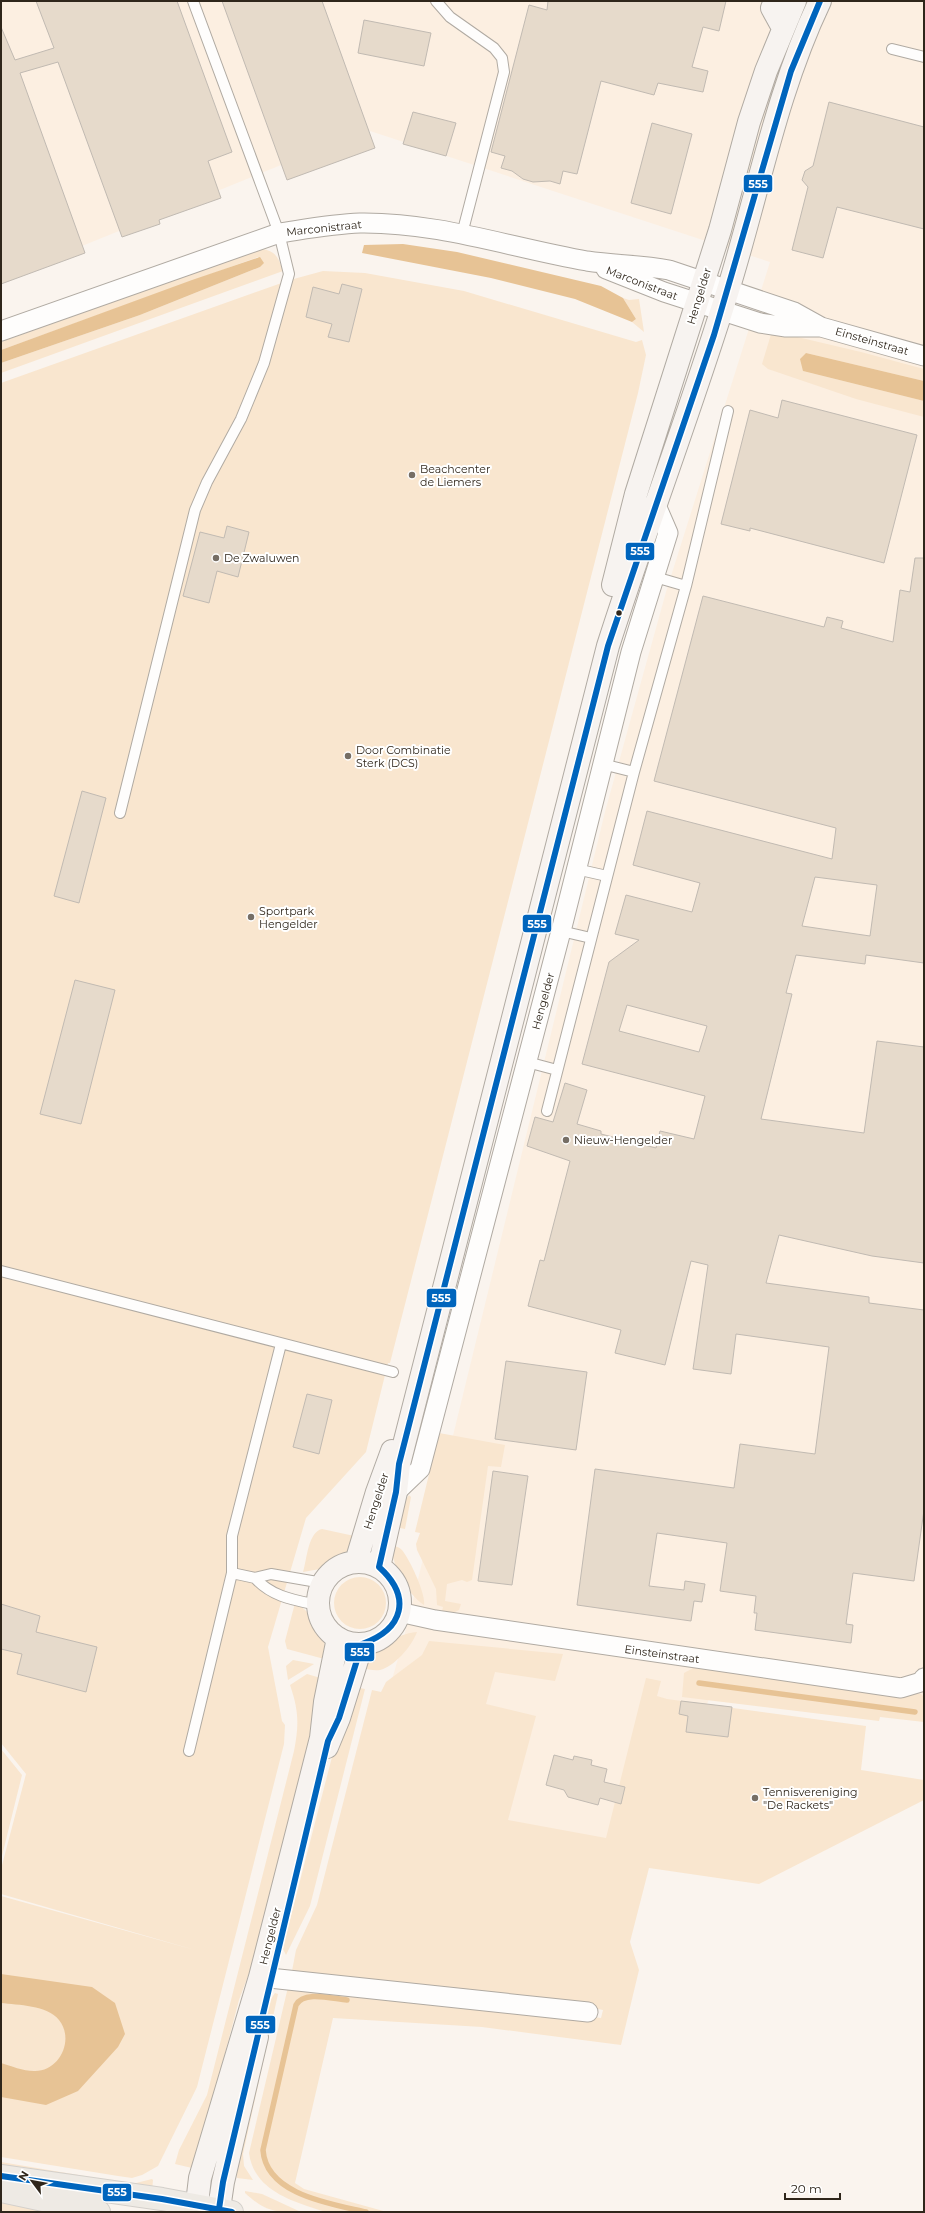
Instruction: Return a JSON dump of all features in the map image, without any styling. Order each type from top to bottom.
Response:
[{"type":"main road","points":[[775,1],[772,8],[783,28]]},
{"type":"main road","name":"Hengelder","points":[[356,1562],[377,1492],[389,1463],[636,494],[720,230],[748,122],[783,28],[795,1]]},
{"type":"main road","name":"Hengelder","points":[[379,1567],[396,1492],[401,1456],[608,646],[728,290],[794,60],[820,1]]},
{"type":"main road","points":[[356,1562],[368,1563],[379,1567],[390,1577],[398,1591],[399,1612],[396,1622],[382,1637],[362,1644],[354,1644],[338,1638],[331,1633],[322,1620],[318,1605],[319,1593],[324,1583],[337,1568],[356,1562]]},
{"type":"main road","name":"Hengelder","points":[[222,2211],[223,2182],[265,1977],[321,1738],[325,1702],[338,1638]]},
{"type":"main road","name":"Hengelder","points":[[195,2208],[200,2178],[265,1977],[328,1741],[339,1718],[362,1644]]},
{"type":"main road","points":[[1,2176],[195,2208],[222,2211]]},
{"type":"main road","points":[[1,2192],[99,2212]]},
{"type":"street","name":"Marconistraat","points":[[1,331],[279,233],[320,226],[361,223],[430,228],[588,261],[652,267],[704,281],[728,290]]},
{"type":"street","name":"Marconistraat","points":[[588,261],[646,285],[721,312]]},
{"type":"street","name":"Einsteinstraat","points":[[728,290],[794,312],[821,327],[924,356]]},
{"type":"street","name":"Einsteinstraat","points":[[721,312],[760,324],[786,327],[821,327]]},
{"type":"street","name":"Hengelder","points":[[396,1492],[420,1469],[561,931],[631,652],[668,533],[655,503]]},
{"type":"street","name":"Einsteinstraat","points":[[399,1612],[443,1621],[900,1688],[920,1682],[924,1678]]},
{"type":"street","name":"Hengelder","points":[[265,1977],[588,2012]]},
{"type":"lane","points":[[120,813],[195,510],[207,482],[241,419],[264,363],[287,284],[288,274],[279,233],[193,1]]},
{"type":"lane","points":[[436,1],[450,17],[494,48],[502,58],[504,72],[462,234]]},
{"type":"lane","points":[[892,48],[924,57]]},
{"type":"lane","points":[[547,1111],[634,772],[686,586],[728,411]]},
{"type":"lane","points":[[655,577],[686,586]]},
{"type":"lane","points":[[602,764],[634,772]]},
{"type":"lane","points":[[576,868],[607,876]]},
{"type":"lane","points":[[561,931],[591,938]]},
{"type":"lane","points":[[527,1062],[557,1070]]},
{"type":"lane","points":[[1,1271],[393,1372]]},
{"type":"lane","points":[[189,1751],[232,1573],[232,1536],[281,1344]]},
{"type":"lane","points":[[232,1573],[255,1578],[271,1574],[324,1583]]},
{"type":"lane","points":[[255,1578],[265,1589],[290,1599],[318,1605]]},
{"type":"shaded area","points":[[1,1],[924,1],[924,1712],[709,1699],[597,1981],[315,1945],[402,1645],[605,812],[666,592],[770,262],[367,130],[1,279]]},
{"type":"shaded area","points":[[403,244],[457,252],[601,286],[623,298],[636,319],[632,322],[575,299],[491,278],[362,253],[364,245]]},
{"type":"shaded area","points":[[261,249],[270,251],[276,256],[283,271],[1,373],[1,363],[140,315],[260,267],[258,257],[1,350],[1,342]]},
{"type":"shaded area","points":[[260,257],[264,263],[260,267],[140,315],[1,363],[1,350],[192,280]]},
{"type":"shaded area","name":"Sportpark Hengelder","points":[[323,271],[365,273],[464,291],[636,342],[642,340],[646,355],[638,393],[366,1452],[306,1518],[268,1647],[282,1721],[285,1725],[284,1744],[197,2087],[158,2166],[142,2175],[132,2178],[1,2157],[1,1896],[195,1950],[1,1894],[1,1869],[26,1774],[1,1743],[1,383],[290,280]]},
{"type":"shaded area","points":[[623,298],[629,300],[639,299],[644,332],[632,322],[636,319]]},
{"type":"shaded area","points":[[772,331],[861,352],[924,369],[924,381],[806,353],[803,371],[924,401],[924,417],[856,399],[768,369],[762,364]]},
{"type":"shaded area","points":[[806,353],[924,381],[924,401],[803,371],[800,359]]},
{"type":"shaded area","points":[[439,1433],[505,1445],[501,1467],[488,1466],[472,1580],[467,1582],[462,1580],[447,1584],[445,1601],[461,1604],[459,1610],[453,1613],[442,1611],[443,1607],[437,1605],[436,1589],[417,1550],[416,1544],[420,1533],[415,1532]]},
{"type":"shaded area","points":[[409,1495],[411,1497],[405,1529],[395,1527],[400,1508]]},
{"type":"shaded area","points":[[322,1529],[359,1537],[344,1555],[320,1569],[303,1572],[311,1540],[317,1531]]},
{"type":"shaded area","points":[[391,1545],[402,1550],[409,1561],[423,1593],[424,1605],[412,1594],[397,1570]]},
{"type":"shaded area","points":[[355,1577],[365,1577],[379,1584],[386,1598],[386,1608],[379,1622],[365,1629],[355,1629],[345,1625],[338,1618],[334,1608],[334,1598],[338,1588],[345,1581]]},
{"type":"shaded area","points":[[295,1603],[308,1612],[318,1628],[325,1645],[328,1660],[287,1649],[285,1641]]},
{"type":"shaded area","points":[[417,1632],[415,1638],[407,1649],[391,1665],[380,1670],[361,1668],[378,1649],[385,1644],[393,1639],[409,1633]]},
{"type":"shaded area","points":[[429,1641],[563,1654],[555,1681],[495,1672],[486,1704],[536,1716],[508,1820],[606,1838],[646,1678],[661,1681],[657,1696],[667,1699],[866,1726],[861,1770],[924,1780],[924,1800],[759,1884],[649,1868],[630,1942],[639,1970],[621,2045],[482,2027],[333,2018],[295,2183],[304,2189],[387,2212],[325,2212],[287,2198],[269,2188],[256,2173],[249,2153],[288,1987],[509,2006],[601,2018],[603,2010],[578,2005],[292,1971],[296,1950],[317,1905],[372,1690],[381,1692],[386,1682],[422,1655]]},
{"type":"shaded area","points":[[293,1660],[314,1664],[288,1680],[286,1666]]},
{"type":"shaded area","points":[[697,1666],[901,1694],[921,1694],[924,1697],[924,1722],[880,1717],[879,1721],[682,1697],[684,1673]]},
{"type":"shaded area","points":[[307,1674],[324,1679],[270,1917],[239,2000],[208,2118],[192,2168],[175,2164],[179,2150],[207,2095],[294,1751],[297,1733],[297,1710],[290,1685]]},
{"type":"shaded area","points":[[355,1687],[365,1689],[310,1906],[286,1955],[283,1949],[285,1939],[333,1753]]},
{"type":"shaded area","points":[[1,1749],[22,1775],[1,1860]]},
{"type":"shaded area","points":[[1,1974],[92,1987],[115,2003],[125,2034],[118,2047],[78,2091],[46,2105],[1,2097],[1,2063],[26,2070],[43,2070],[57,2061],[65,2045],[65,2037],[64,2028],[59,2020],[47,2011],[24,2005],[1,2003]]},
{"type":"shaded area","points":[[275,1993],[278,1994],[243,2154],[244,2166],[253,2180],[237,2178],[235,2167],[236,2144],[269,2002]]},
{"type":"shaded area","points":[[1,2162],[132,2184],[152,2179],[152,2191],[1,2173]]},
{"type":"shaded area","points":[[245,2191],[262,2194],[301,2212],[270,2210],[252,2199],[245,2193]]},
{"type":"shaded area","points":[[1,2202],[53,2212],[1,2212]]},
{"type":"building","points":[[36,1],[177,1],[232,152],[208,161],[221,198],[159,220],[160,224],[122,237],[58,62],[20,73],[85,253],[1,284],[1,27],[15,60],[54,48]]},
{"type":"building","points":[[222,1],[322,1],[375,148],[287,180]]},
{"type":"building","points":[[548,1],[726,1],[719,31],[703,27],[692,67],[708,71],[703,92],[658,83],[654,95],[601,81],[577,174],[563,171],[560,184],[550,181],[533,182],[523,179],[512,171],[501,168],[505,156],[491,152],[529,5],[547,10]]},
{"type":"building","points":[[364,20],[431,33],[424,66],[358,53]]},
{"type":"building","points":[[829,102],[924,127],[924,229],[837,207],[823,258],[792,250],[808,187],[802,180],[805,171],[813,166]]},
{"type":"building","points":[[413,112],[456,123],[446,156],[403,144]]},
{"type":"building","points":[[652,123],[692,134],[671,214],[631,203]]},
{"type":"building","points":[[342,284],[362,289],[349,342],[328,337],[332,324],[306,317],[313,287],[339,294]]},
{"type":"building","points":[[782,400],[917,435],[884,563],[750,528],[750,531],[721,524],[750,410],[778,418]]},
{"type":"building","points":[[227,526],[249,532],[238,577],[217,571],[209,603],[183,596],[200,532],[224,538]]},
{"type":"building","points":[[915,558],[924,558],[924,963],[866,955],[865,964],[796,955],[786,993],[792,994],[761,1119],[864,1133],[877,1041],[924,1047],[924,1263],[872,1256],[779,1235],[766,1283],[869,1297],[869,1303],[924,1310],[924,1510],[914,1581],[853,1573],[846,1624],[853,1625],[851,1643],[755,1630],[757,1613],[754,1613],[756,1596],[720,1591],[727,1543],[657,1533],[649,1586],[684,1590],[685,1581],[705,1584],[702,1602],[694,1601],[691,1621],[577,1605],[595,1469],[734,1488],[740,1444],[815,1454],[829,1347],[736,1334],[731,1374],[693,1369],[708,1265],[691,1261],[665,1365],[615,1353],[621,1330],[528,1306],[540,1260],[544,1261],[570,1161],[527,1146],[535,1117],[553,1122],[565,1083],[587,1090],[577,1124],[601,1131],[601,1134],[656,1148],[660,1131],[694,1139],[705,1096],[582,1064],[609,962],[639,940],[615,934],[626,895],[692,912],[700,883],[633,865],[647,811],[832,859],[836,828],[654,781],[703,596],[824,627],[827,617],[843,621],[841,628],[893,642],[900,590],[910,592]],"holes":[[[815,877],[877,885],[870,936],[802,926]],[[627,1005],[707,1026],[699,1052],[619,1031]]]},
{"type":"building","points":[[82,791],[106,798],[79,903],[54,896]]},
{"type":"building","points":[[75,980],[115,990],[81,1124],[40,1114]]},
{"type":"building","points":[[506,1361],[587,1372],[576,1450],[495,1439]]},
{"type":"building","points":[[307,1394],[332,1400],[319,1454],[293,1447]]},
{"type":"building","points":[[493,1471],[528,1476],[512,1585],[478,1581]]},
{"type":"building","points":[[1,1604],[40,1616],[36,1632],[97,1647],[86,1692],[17,1674],[22,1654],[1,1649]]},
{"type":"building","points":[[681,1701],[732,1707],[728,1737],[686,1732],[688,1716],[679,1714]]},
{"type":"building","points":[[554,1755],[573,1760],[574,1756],[592,1760],[591,1765],[607,1769],[604,1782],[625,1787],[621,1804],[600,1798],[598,1805],[568,1797],[564,1790],[546,1785]]},
{"type":"waterway","points":[[699,1683],[915,1712]]},
{"type":"waterway","points":[[347,2000],[319,1996],[305,1998],[300,2000],[296,2005],[263,2150],[267,2165],[276,2178],[288,2187],[319,2201],[366,2212]]},
{"type":"transit line","name":"555","points":[[216,2212],[219,2209],[223,2182],[328,1741],[339,1718],[362,1644],[376,1638],[387,1630],[395,1621],[399,1611],[399,1601],[396,1590],[389,1578],[379,1567],[396,1492],[399,1464],[608,646],[714,335],[791,71],[820,1]]},
{"type":"transit line","name":"555","points":[[1,2176],[162,2199],[232,2212]]},
{"type":"place","name":"Beachcenter de Liemers","points":[[412,475]]},
{"type":"place","name":"De Zwaluwen","points":[[216,558]]},
{"type":"place","name":"Door Combinatie Sterk (DCS)","points":[[348,756]]},
{"type":"place","name":"Sportpark Hengelder","points":[[251,917]]},
{"type":"place","name":"Nieuw-Hengelder","points":[[566,1140]]},
{"type":"place","name":"Tennisvereniging \"De Rackets\"","points":[[755,1798]]}]
